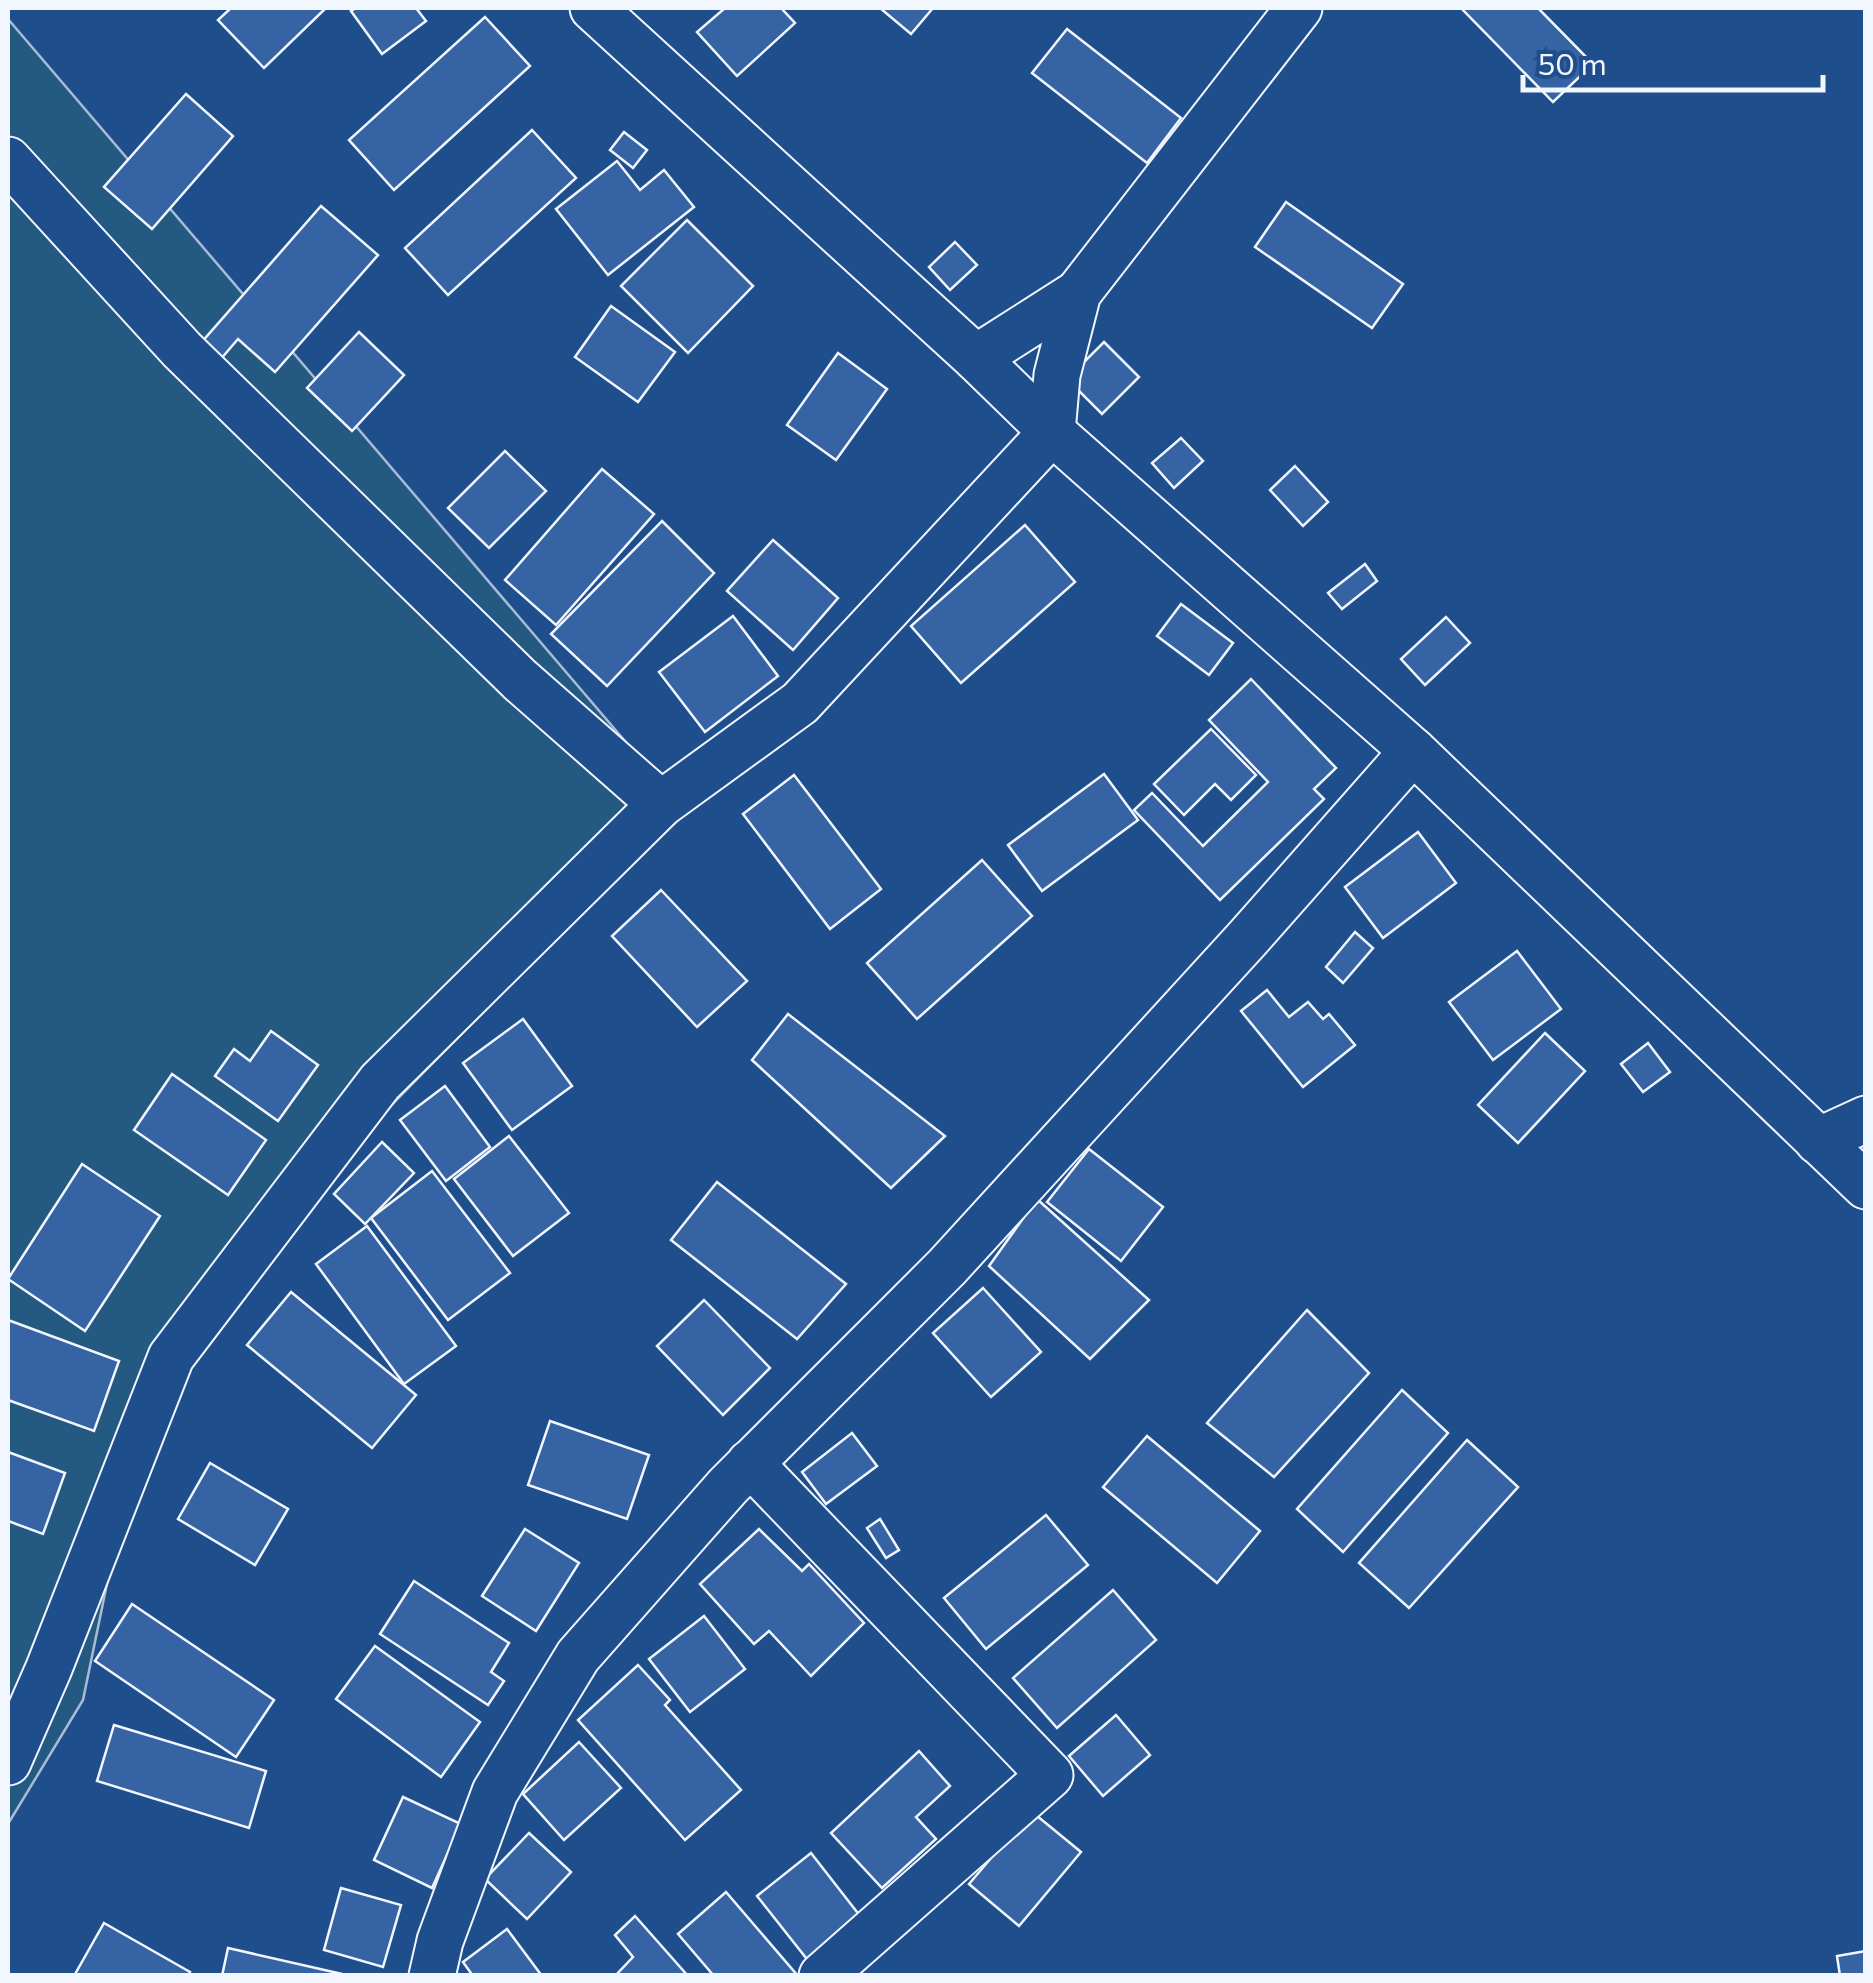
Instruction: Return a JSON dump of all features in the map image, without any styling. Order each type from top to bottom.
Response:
[{"type":"street","points":[[593,8],[1052,432],[1412,751],[1866,1186]]},
{"type":"street","points":[[976,358],[1078,293],[1299,8]]},
{"type":"street","points":[[8,160],[182,350],[520,680],[661,804]]},
{"type":"street","points":[[8,1762],[171,1357],[380,1082],[661,804],[800,702],[1052,432],[1057,375],[1078,293]]},
{"type":"street","points":[[432,1976],[440,1941],[494,1792],[578,1656],[750,1463],[947,1266],[1247,940],[1412,751]]},
{"type":"street","points":[[1818,1142],[1866,1119]]},
{"type":"street","points":[[750,1463],[1050,1776],[822,1976]]},
{"type":"shaded area","points":[[8,19],[683,809],[155,1351],[83,1700],[8,1824]]},
{"type":"building","points":[[231,8],[326,8],[264,68],[218,20]]},
{"type":"building","points":[[416,8],[426,21],[382,54],[351,11]]},
{"type":"building","points":[[725,8],[781,8],[795,23],[737,76],[697,32]]},
{"type":"building","points":[[880,8],[933,8],[911,34]]},
{"type":"building","points":[[1461,8],[1538,8],[1593,64],[1553,102]]},
{"type":"building","points":[[485,17],[530,66],[394,190],[349,140]]},
{"type":"building","points":[[1067,29],[1181,118],[1147,163],[1032,73]]},
{"type":"building","points":[[186,94],[233,136],[152,229],[104,187]]},
{"type":"building","points":[[532,130],[576,178],[448,295],[405,248]]},
{"type":"building","points":[[624,132],[647,150],[633,168],[610,150]]},
{"type":"building","points":[[617,161],[640,190],[664,170],[694,207],[608,275],[556,209]]},
{"type":"building","points":[[1286,202],[1403,284],[1372,328],[1255,247]]},
{"type":"building","points":[[321,206],[378,255],[275,372],[238,339],[220,360],[201,343]]},
{"type":"building","points":[[687,220],[753,286],[688,353],[621,286]]},
{"type":"building","points":[[955,242],[977,265],[950,290],[929,267]]},
{"type":"building","points":[[611,306],[675,352],[638,402],[575,357]]},
{"type":"building","points":[[359,332],[404,375],[352,431],[307,388]]},
{"type":"building","points":[[1104,342],[1139,377],[1102,414],[1067,379]]},
{"type":"building","points":[[838,353],[887,389],[836,460],[787,425]]},
{"type":"building","points":[[1181,438],[1203,461],[1174,488],[1152,463]]},
{"type":"building","points":[[505,451],[546,491],[489,548],[448,508]]},
{"type":"building","points":[[1295,466],[1328,502],[1303,526],[1270,490]]},
{"type":"building","points":[[602,469],[654,514],[556,625],[505,580]]},
{"type":"building","points":[[662,521],[714,573],[607,686],[551,634]]},
{"type":"building","points":[[1025,525],[1075,582],[961,683],[911,626]]},
{"type":"building","points":[[773,540],[838,598],[793,650],[727,591]]},
{"type":"building","points":[[1365,564],[1377,581],[1342,609],[1328,593]]},
{"type":"building","points":[[1181,604],[1233,643],[1209,675],[1157,636]]},
{"type":"building","points":[[733,616],[778,676],[705,732],[659,672]]},
{"type":"building","points":[[1446,617],[1470,643],[1425,685],[1401,659]]},
{"type":"building","points":[[1251,679],[1336,768],[1314,789],[1324,799],[1220,900],[1134,810],[1152,793],[1203,846],[1268,782],[1209,720]]},
{"type":"building","points":[[1211,729],[1256,775],[1231,800],[1215,784],[1184,815],[1154,784]]},
{"type":"building","points":[[1104,774],[1138,820],[1042,891],[1008,845]]},
{"type":"building","points":[[794,775],[881,889],[830,929],[743,814]]},
{"type":"building","points":[[1418,832],[1456,883],[1383,938],[1345,887]]},
{"type":"building","points":[[982,860],[1032,916],[917,1019],[867,963]]},
{"type":"building","points":[[661,890],[747,981],[697,1027],[612,936]]},
{"type":"building","points":[[1355,932],[1373,948],[1343,983],[1326,967]]},
{"type":"building","points":[[1517,951],[1561,1009],[1493,1060],[1449,1002]]},
{"type":"building","points":[[1267,990],[1289,1017],[1308,1002],[1323,1019],[1329,1014],[1355,1045],[1303,1087],[1241,1011]]},
{"type":"building","points":[[788,1014],[945,1136],[891,1188],[752,1060]]},
{"type":"building","points":[[523,1019],[572,1086],[512,1130],[463,1063]]},
{"type":"building","points":[[271,1031],[318,1065],[278,1121],[215,1076],[234,1049],[250,1061]]},
{"type":"building","points":[[1545,1033],[1585,1071],[1518,1143],[1478,1105]]},
{"type":"building","points":[[1648,1043],[1670,1072],[1643,1092],[1621,1064]]},
{"type":"building","points":[[172,1074],[266,1140],[228,1195],[134,1130]]},
{"type":"building","points":[[445,1086],[490,1147],[446,1181],[400,1120]]},
{"type":"building","points":[[509,1136],[569,1213],[513,1256],[454,1179]]},
{"type":"building","points":[[382,1142],[414,1173],[365,1224],[334,1194]]},
{"type":"building","points":[[1089,1149],[1163,1207],[1121,1261],[1047,1202]]},
{"type":"building","points":[[82,1164],[160,1216],[85,1331],[8,1279]]},
{"type":"building","points":[[432,1171],[510,1273],[448,1320],[371,1218]]},
{"type":"building","points":[[717,1182],[846,1284],[797,1339],[671,1240]]},
{"type":"building","points":[[1037,1199],[1149,1300],[1090,1359],[989,1266]]},
{"type":"building","points":[[367,1226],[456,1346],[404,1384],[316,1264]]},
{"type":"building","points":[[983,1288],[1041,1352],[991,1397],[933,1333]]},
{"type":"building","points":[[291,1292],[416,1395],[372,1448],[247,1345]]},
{"type":"building","points":[[704,1300],[770,1368],[723,1415],[657,1346]]},
{"type":"building","points":[[1307,1310],[1369,1373],[1274,1477],[1207,1423]]},
{"type":"building","points":[[8,1320],[119,1361],[94,1431],[8,1400]]},
{"type":"building","points":[[1402,1390],[1448,1433],[1343,1552],[1297,1509]]},
{"type":"building","points":[[550,1421],[649,1455],[627,1519],[528,1485]]},
{"type":"building","points":[[852,1433],[877,1466],[826,1504],[802,1472]]},
{"type":"building","points":[[1147,1436],[1260,1531],[1217,1583],[1103,1487]]},
{"type":"building","points":[[1467,1440],[1518,1487],[1409,1608],[1359,1563]]},
{"type":"building","points":[[8,1452],[65,1473],[43,1534],[8,1521]]},
{"type":"building","points":[[210,1463],[288,1509],[255,1565],[178,1519]]},
{"type":"building","points":[[1046,1515],[1088,1565],[986,1649],[944,1598]]},
{"type":"building","points":[[880,1519],[899,1550],[886,1558],[867,1528]]},
{"type":"building","points":[[525,1529],[579,1563],[536,1631],[482,1596]]},
{"type":"building","points":[[759,1529],[802,1571],[809,1564],[864,1623],[811,1676],[769,1631],[754,1644],[700,1584]]},
{"type":"building","points":[[414,1581],[509,1643],[491,1672],[504,1681],[488,1705],[380,1634]]},
{"type":"building","points":[[1113,1590],[1156,1640],[1057,1728],[1013,1678]]},
{"type":"building","points":[[132,1604],[274,1700],[236,1757],[95,1661]]},
{"type":"building","points":[[704,1616],[745,1669],[690,1712],[649,1659]]},
{"type":"building","points":[[375,1646],[480,1722],[441,1777],[336,1699]]},
{"type":"building","points":[[638,1665],[670,1700],[665,1705],[741,1790],[685,1840],[578,1720]]},
{"type":"building","points":[[1116,1715],[1150,1755],[1103,1796],[1069,1756]]},
{"type":"building","points":[[114,1725],[266,1771],[249,1828],[97,1781]]},
{"type":"building","points":[[579,1742],[621,1788],[564,1840],[523,1794]]},
{"type":"building","points":[[919,1751],[950,1786],[916,1817],[936,1839],[882,1888],[831,1833]]},
{"type":"building","points":[[403,1797],[461,1824],[432,1888],[374,1860]]},
{"type":"building","points":[[1031,1811],[1081,1852],[1019,1926],[969,1884]]},
{"type":"building","points":[[529,1833],[571,1872],[527,1919],[485,1879]]},
{"type":"building","points":[[811,1853],[864,1921],[810,1963],[757,1896]]},
{"type":"building","points":[[341,1888],[401,1905],[383,1967],[324,1950]]},
{"type":"building","points":[[726,1892],[798,1976],[714,1976],[678,1934]]},
{"type":"building","points":[[635,1916],[688,1976],[615,1976],[633,1957],[615,1935]]},
{"type":"building","points":[[104,1923],[190,1972],[188,1976],[74,1976]]},
{"type":"building","points":[[507,1929],[542,1976],[473,1976],[463,1962]]},
{"type":"building","points":[[228,1948],[351,1976],[222,1976]]},
{"type":"building","points":[[1866,1951],[1866,1976],[1840,1976],[1837,1956]]}]
